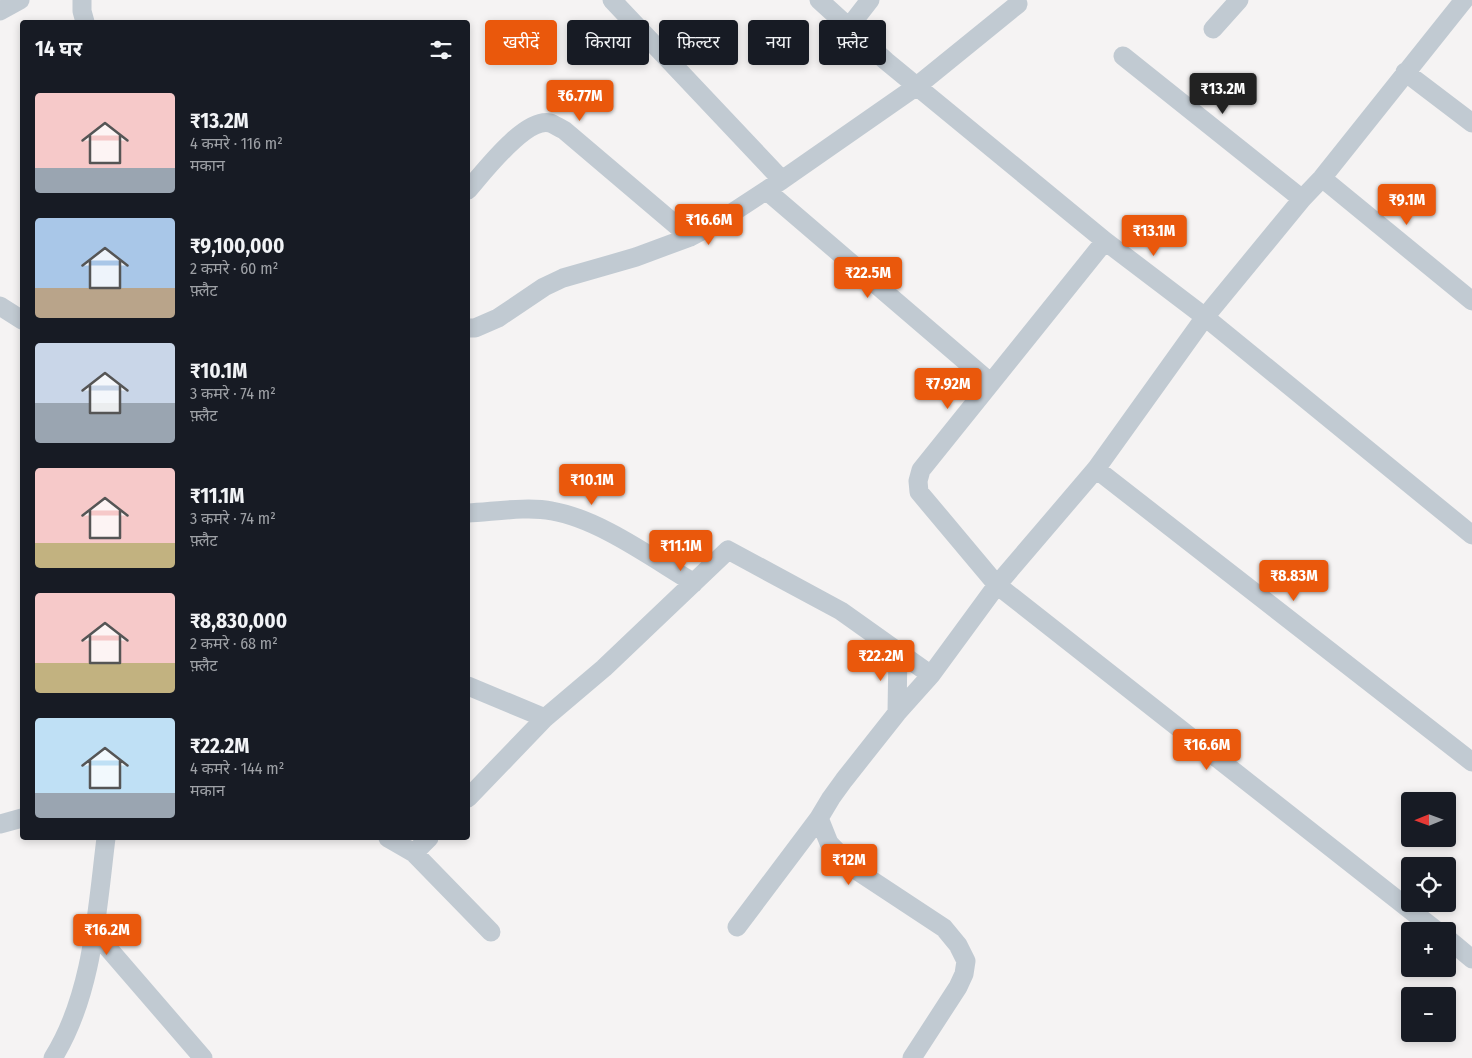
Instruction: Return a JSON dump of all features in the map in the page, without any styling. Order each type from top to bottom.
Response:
[{"type":"street","points":[[0,10],[20,0]]},
{"type":"street","points":[[82,0],[84,20]]},
{"type":"street","points":[[612,0],[775,186],[991,383]]},
{"type":"street","points":[[819,0],[841,20]]},
{"type":"street","points":[[854,20],[870,0]]},
{"type":"street","points":[[1213,29],[1239,0]]},
{"type":"street","points":[[737,927],[819,818],[844,780],[897,713],[931,675],[997,585],[1096,469],[1205,316],[1302,199],[1322,178],[1464,0]]},
{"type":"street","points":[[470,328],[475,328],[498,318],[563,278],[636,257],[690,237],[714,224],[775,186],[917,86],[1018,4]]},
{"type":"street","points":[[1123,56],[1302,199]]},
{"type":"street","points":[[886,59],[1105,241],[1205,316],[1472,535]]},
{"type":"street","points":[[1406,72],[1472,123]]},
{"type":"street","points":[[470,188],[509,144],[527,128],[536,124],[549,123],[564,130],[690,237]]},
{"type":"street","points":[[1322,178],[1472,300]]},
{"type":"street","points":[[1105,241],[921,470],[918,481],[919,492],[997,585],[1426,922]]},
{"type":"street","points":[[0,306],[20,319]]},
{"type":"street","points":[[1096,469],[1472,762]]},
{"type":"street","points":[[470,513],[549,510],[568,514],[599,527],[694,583]]},
{"type":"street","points":[[470,796],[545,718],[604,668],[728,550],[841,611],[931,675]]},
{"type":"street","points":[[897,713],[898,651]]},
{"type":"street","points":[[470,687],[545,718]]},
{"type":"street","points":[[819,818],[830,843],[853,868],[944,928],[958,946],[966,961],[964,974],[958,987],[912,1058]]},
{"type":"street","points":[[0,824],[20,819]]},
{"type":"street","points":[[53,1058],[69,1028],[80,998],[95,933],[106,840]]},
{"type":"street","points":[[391,840],[414,853],[491,932]]},
{"type":"street","points":[[414,853],[427,840]]},
{"type":"street","points":[[95,933],[203,1058]]},
{"type":"street","points":[[1456,946],[1472,959]]}]
